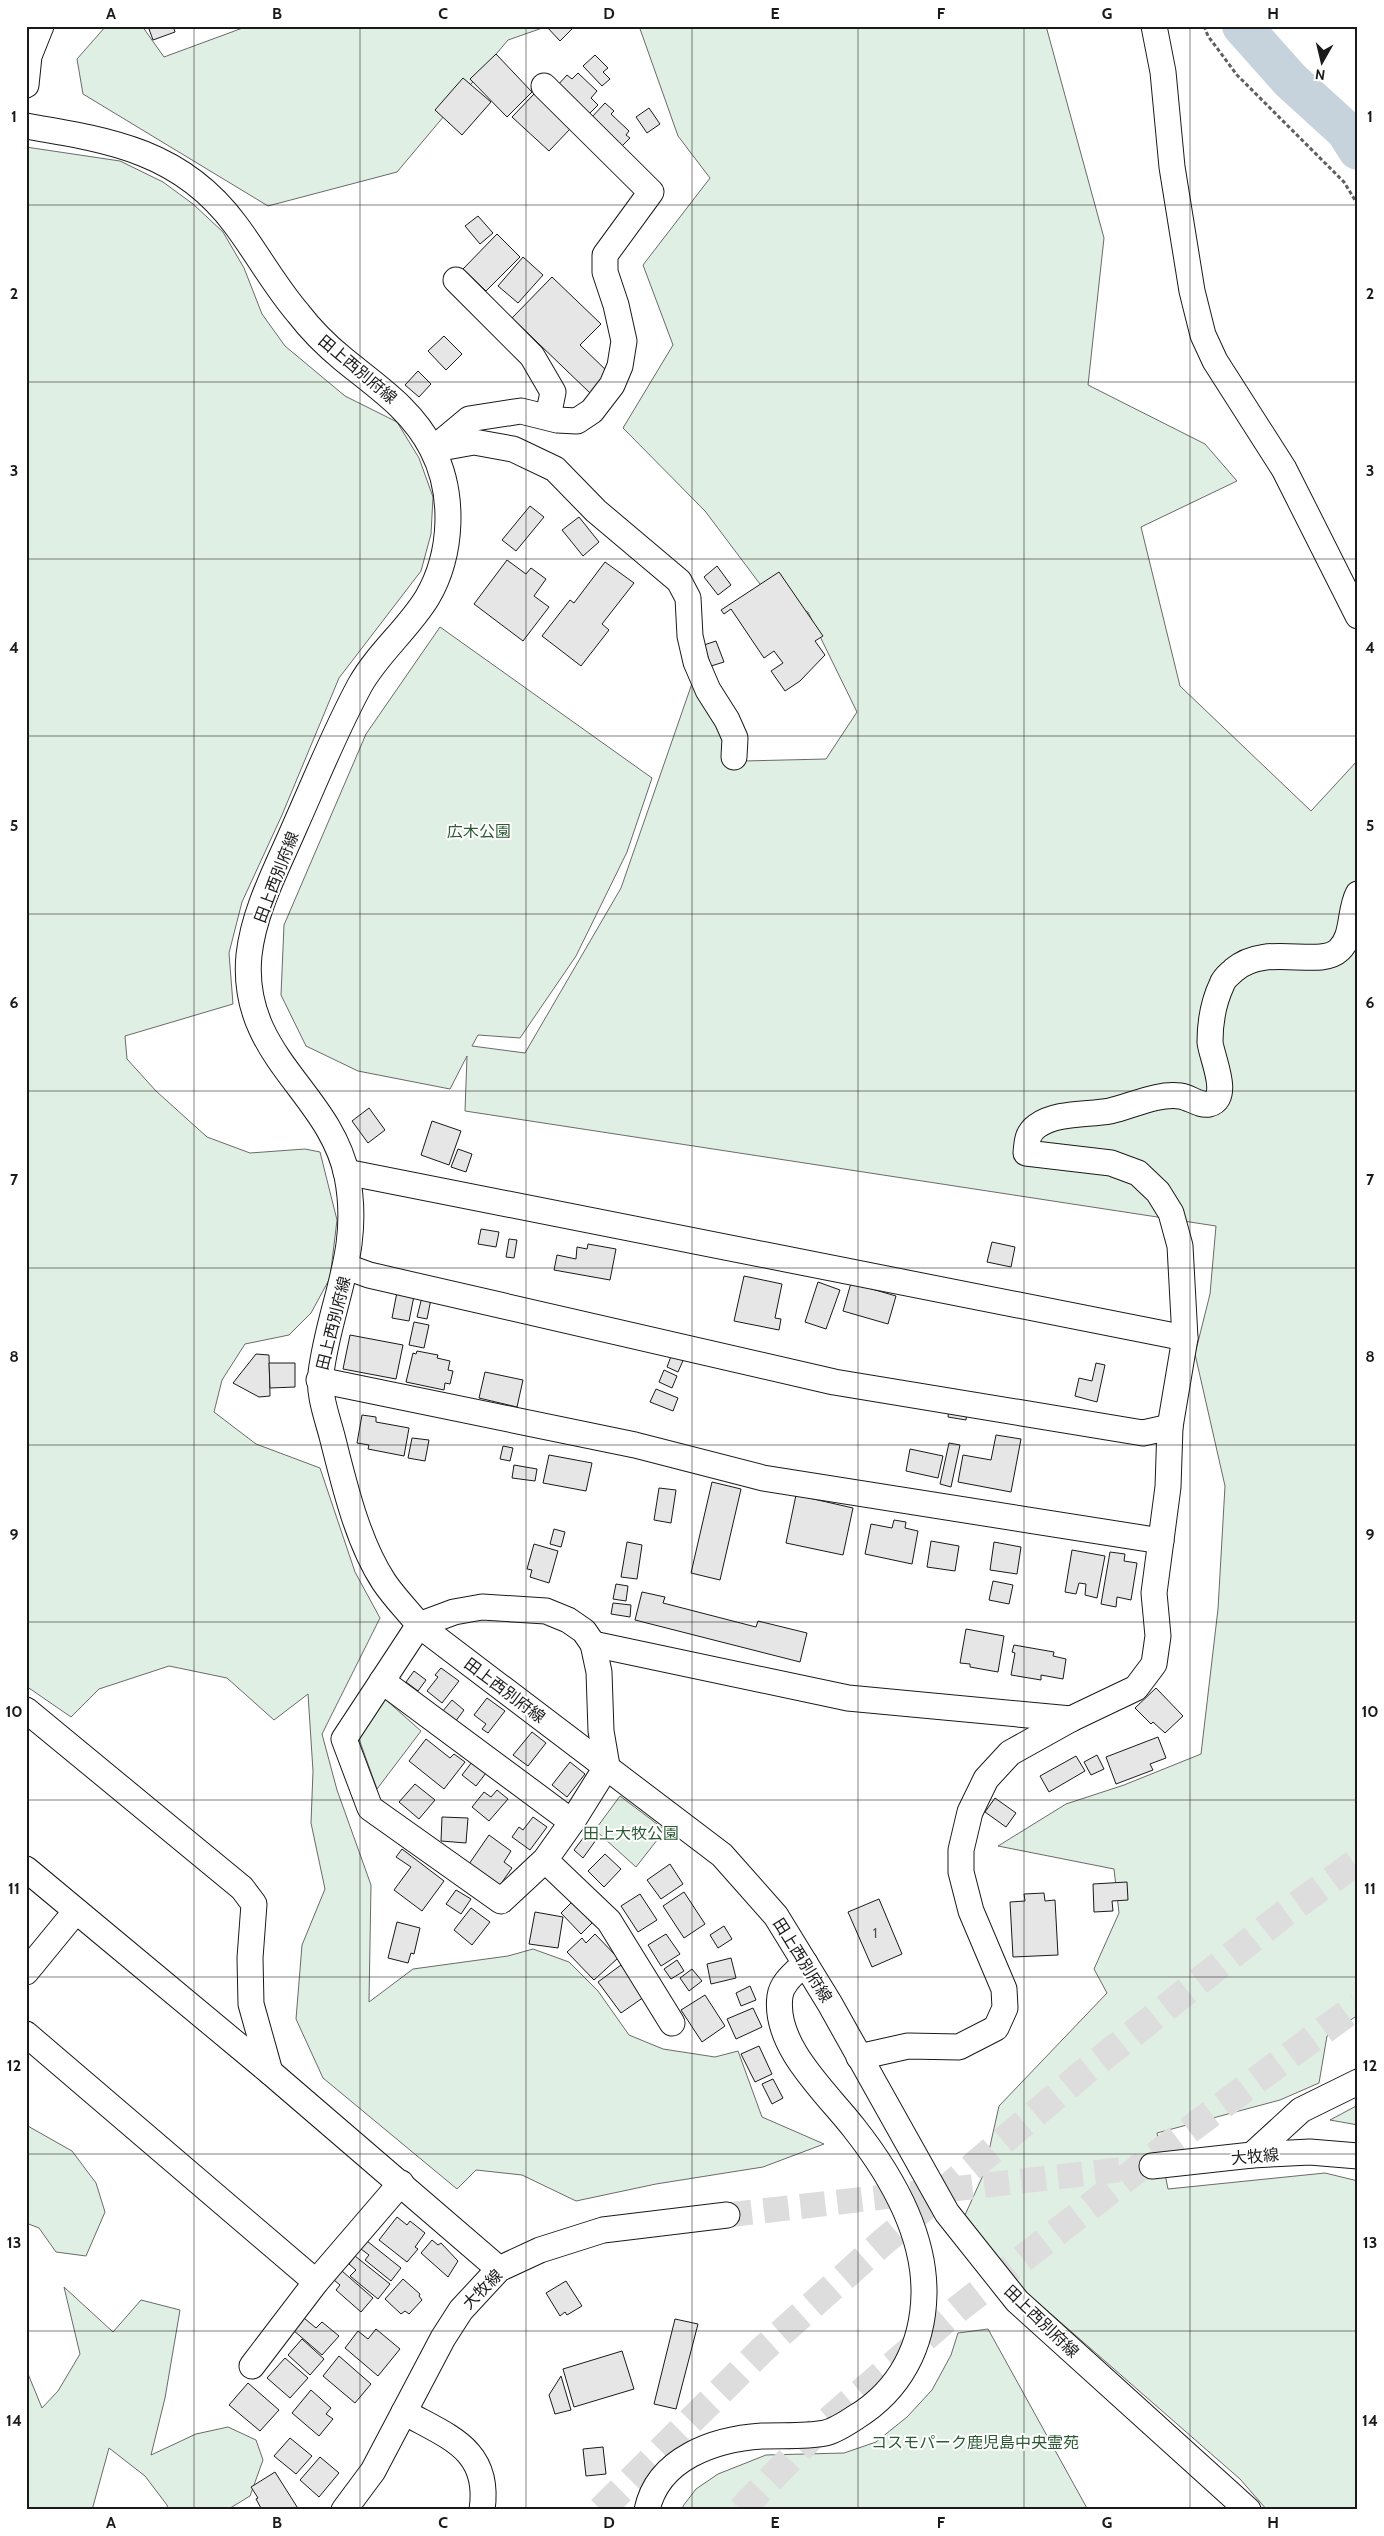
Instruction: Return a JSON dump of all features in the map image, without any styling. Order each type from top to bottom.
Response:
[{"type":"street","points":[[26,85],[29,56],[41,26]]},
{"type":"street","points":[[1154,26],[1163,72],[1172,167],[1192,291],[1203,335],[1215,361],[1284,469],[1358,616]]},
{"type":"street","points":[[432,449],[469,419],[521,411],[577,421],[592,411],[612,385],[620,366],[624,340],[616,305],[605,272],[605,255],[651,192],[544,86]]},
{"type":"street","name":"田上西別府線","points":[[26,126],[122,144],[150,155],[187,174],[214,199],[234,222],[282,295],[311,329],[340,357],[399,403],[432,449],[445,476],[449,510],[444,555],[427,597],[363,679],[339,725],[261,905],[250,954],[250,993],[261,1031],[286,1072],[330,1132],[346,1172],[352,1216],[347,1267],[327,1342],[320,1380],[345,1487],[363,1538],[383,1580],[419,1624],[722,1855],[776,1916],[859,2057],[947,2213],[1017,2301],[1248,2510]]},
{"type":"street","points":[[456,280],[532,356],[553,392],[548,417]]},
{"type":"street","points":[[432,449],[474,442],[513,449],[555,469],[596,511],[679,581],[688,598],[690,636],[696,662],[708,690],[727,720],[735,738],[734,757]]},
{"type":"street","points":[[859,2057],[908,2046],[959,2047],[996,2028],[1005,2008],[1004,1989],[971,1911],[961,1872],[961,1850],[968,1822],[986,1779],[1010,1753],[1071,1719],[1136,1688],[1154,1664],[1158,1636],[1154,1593],[1168,1487],[1170,1427],[1186,1338],[1180,1246],[1172,1213],[1158,1192],[1138,1173],[1111,1163],[1026,1153],[1028,1136],[1036,1126],[1046,1121],[1110,1111],[1151,1099],[1180,1096],[1207,1105],[1214,1102],[1218,1096],[1221,1080],[1212,1054],[1210,1041],[1215,998],[1223,980],[1238,966],[1255,958],[1270,955],[1326,957],[1338,951],[1346,941],[1358,894]]},
{"type":"street","points":[[346,1172],[1186,1338]]},
{"type":"street","points":[[347,1267],[369,1275],[834,1382],[1143,1433],[1170,1427]]},
{"type":"street","points":[[320,1380],[635,1444],[764,1478],[1161,1542]]},
{"type":"street","points":[[482,1607],[546,1611],[576,1625],[584,1631],[593,1644],[599,1672],[601,1731],[607,1766],[572,1822],[545,1860],[501,1901],[370,1808],[344,1739],[419,1624],[454,1612],[482,1607]]},
{"type":"street","points":[[593,1644],[848,1698],[1071,1719]]},
{"type":"street","points":[[382,1681],[572,1822]]},
{"type":"street","points":[[26,1710],[242,1888],[254,1904],[250,1958],[251,2004],[270,2072]]},
{"type":"street","points":[[545,1860],[609,1921],[672,2023]]},
{"type":"street","points":[[26,1869],[270,2072],[499,2269]]},
{"type":"street","points":[[26,1972],[76,1911]]},
{"type":"street","points":[[647,2510],[650,2497],[661,2476],[679,2462],[701,2450],[731,2440],[825,2433],[870,2409],[904,2372],[911,2360],[919,2334],[924,2293],[921,2255],[904,2207],[888,2176],[855,2129],[797,2058],[784,2028],[780,2014],[780,1996],[784,1984],[804,1963]]},
{"type":"street","points":[[26,2034],[316,2282]]},
{"type":"street","points":[[1252,2156],[1301,2110],[1358,2082]]},
{"type":"street","name":"大牧線","points":[[1152,2166],[1310,2152],[1358,2156]]},
{"type":"street","points":[[252,2366],[316,2282],[401,2183]]},
{"type":"street","name":"大牧線","points":[[344,2510],[373,2471],[461,2310],[499,2269],[540,2250],[603,2230],[727,2214]]},
{"type":"street","points":[[404,2412],[468,2451],[480,2469],[484,2490],[482,2510]]},
{"type":"path","points":[[1204,26],[1237,75],[1344,182],[1358,205]]},
{"type":"green space","points":[[106,26],[142,26],[164,57],[248,26],[548,26],[508,40],[397,172],[268,206],[83,94],[77,59]]},
{"type":"green space","name":"広木公園","points":[[639,26],[1046,26],[1104,238],[1088,385],[1205,444],[1237,481],[1141,527],[1180,686],[1311,811],[1358,760],[1358,2015],[1327,2036],[1319,2083],[1280,2100],[1157,2133],[1168,2189],[1325,2173],[1358,2181],[1358,2510],[1267,2510],[1240,2479],[1019,2286],[965,2215],[984,2173],[999,2106],[1107,1993],[1094,1969],[1119,1913],[1114,1869],[998,1846],[1066,1804],[1124,1785],[1201,1754],[1218,1609],[1225,1486],[1195,1354],[1210,1294],[1216,1226],[465,1111],[467,1056],[450,1089],[358,1071],[306,1046],[281,995],[284,925],[366,734],[440,627],[652,778],[627,852],[576,956],[520,1038],[478,1035],[472,1046],[525,1053],[621,888],[697,669],[743,761],[826,759],[857,712],[808,612],[769,596],[705,511],[623,428],[673,345],[643,265],[710,178],[678,136]]},
{"type":"green space","points":[[26,147],[120,161],[163,182],[193,204],[223,232],[244,268],[262,314],[285,346],[345,396],[397,422],[419,458],[433,497],[431,534],[421,571],[339,678],[282,815],[242,902],[229,953],[233,1004],[125,1036],[127,1059],[156,1091],[207,1137],[250,1153],[305,1149],[320,1152],[337,1220],[330,1278],[311,1313],[289,1335],[245,1344],[222,1380],[214,1412],[256,1444],[320,1468],[355,1572],[380,1618],[322,1734],[337,1790],[371,1885],[369,2002],[413,1969],[508,1956],[533,1949],[569,1962],[598,1991],[629,2035],[663,2049],[715,2057],[738,2051],[762,2117],[824,2144],[763,2167],[656,2184],[576,2201],[522,2175],[476,2170],[457,2189],[323,2078],[296,2019],[302,1945],[325,1889],[311,1823],[313,1771],[308,1694],[274,1720],[227,1678],[169,1666],[99,1689],[71,1717],[26,1686]]},
{"type":"green space","points":[[385,1699],[421,1731],[377,1789],[359,1739]]},
{"type":"green space","name":"田上大牧公園","points":[[620,1796],[665,1830],[636,1867],[595,1830]]},
{"type":"green space","points":[[1358,2105],[1358,2125],[1330,2120]]},
{"type":"green space","points":[[26,2125],[72,2151],[96,2183],[105,2212],[86,2256],[56,2252],[39,2228],[26,2223]]},
{"type":"green space","points":[[64,2287],[113,2332],[141,2300],[180,2310],[165,2398],[151,2455],[196,2434],[228,2427],[256,2440],[263,2460],[250,2496],[227,2510],[168,2510],[167,2505],[145,2476],[109,2448],[92,2510],[26,2510],[26,2369],[42,2408],[58,2391],[80,2354]]},
{"type":"green space","name":"コスモパーク鹿児島中央霊苑","points":[[988,2329],[1088,2510],[683,2510],[683,2506],[696,2489],[718,2474],[766,2455],[844,2453],[876,2442],[907,2417],[932,2390],[951,2355],[958,2333]]},
{"type":"building","points":[[155,26],[173,26],[175,32],[153,40],[149,29]]},
{"type":"building","points":[[546,26],[571,26],[573,28],[560,41]]},
{"type":"building","points":[[496,54],[532,92],[507,117],[470,79]]},
{"type":"building","points":[[595,55],[608,68],[603,72],[610,79],[602,86],[583,66]]},
{"type":"building","points":[[578,73],[597,91],[591,98],[598,105],[588,115],[557,86],[567,75],[572,79]]},
{"type":"building","points":[[463,78],[491,102],[462,135],[435,110]]},
{"type":"building","points":[[534,94],[571,128],[549,151],[512,117]]},
{"type":"building","points":[[605,103],[614,111],[611,114],[629,131],[626,135],[630,138],[622,146],[591,118]]},
{"type":"building","points":[[649,108],[660,124],[647,133],[636,117]]},
{"type":"building","points":[[478,216],[493,233],[480,244],[465,226]]},
{"type":"building","points":[[497,234],[520,257],[486,291],[463,269]]},
{"type":"building","points":[[523,257],[543,275],[518,303],[498,286]]},
{"type":"building","points":[[552,277],[601,324],[580,345],[609,373],[590,393],[512,318]]},
{"type":"building","points":[[444,336],[462,354],[446,370],[428,351]]},
{"type":"building","points":[[418,371],[431,384],[419,397],[405,385]]},
{"type":"building","points":[[530,506],[544,517],[516,551],[502,540]]},
{"type":"building","points":[[579,517],[599,542],[583,556],[562,530]]},
{"type":"building","points":[[507,560],[526,574],[531,568],[546,579],[534,596],[549,607],[523,641],[474,604]]},
{"type":"building","points":[[605,562],[634,583],[602,624],[609,630],[581,666],[542,636],[570,600],[574,603]]},
{"type":"building","points":[[717,566],[731,585],[718,595],[704,577]]},
{"type":"building","points":[[779,572],[823,636],[815,641],[825,655],[800,681],[785,691],[771,671],[783,663],[774,651],[764,658],[731,609],[724,614],[721,610]]},
{"type":"building","points":[[716,641],[724,662],[711,666],[704,645]]},
{"type":"building","points":[[369,1108],[385,1130],[368,1143],[352,1121]]},
{"type":"building","points":[[432,1121],[461,1131],[449,1165],[421,1155]]},
{"type":"building","points":[[458,1149],[472,1154],[466,1172],[451,1167]]},
{"type":"building","points":[[481,1229],[499,1232],[496,1247],[478,1244]]},
{"type":"building","points":[[509,1239],[517,1240],[514,1258],[506,1257]]},
{"type":"building","points":[[992,1242],[1015,1247],[1011,1267],[987,1262]]},
{"type":"building","points":[[588,1244],[616,1249],[610,1280],[554,1270],[557,1255],[576,1259],[577,1247],[587,1249]]},
{"type":"building","points":[[744,1276],[782,1284],[775,1318],[781,1319],[779,1330],[734,1321]]},
{"type":"building","points":[[818,1282],[840,1290],[826,1329],[805,1322]]},
{"type":"building","points":[[851,1283],[896,1296],[888,1324],[843,1311]]},
{"type":"building","points":[[397,1292],[414,1296],[409,1321],[392,1318]]},
{"type":"building","points":[[422,1297],[431,1299],[427,1319],[417,1317]]},
{"type":"building","points":[[414,1322],[429,1325],[424,1348],[409,1345]]},
{"type":"building","points":[[350,1335],[403,1345],[396,1379],[343,1369]]},
{"type":"building","points":[[417,1351],[438,1355],[437,1358],[450,1361],[448,1370],[453,1371],[450,1384],[445,1383],[444,1390],[406,1382],[413,1353],[416,1354]]},
{"type":"building","points":[[673,1351],[685,1356],[678,1372],[667,1367]]},
{"type":"building","points":[[256,1354],[269,1355],[270,1396],[259,1397],[233,1383]]},
{"type":"building","points":[[269,1363],[295,1363],[295,1387],[270,1388]]},
{"type":"building","points":[[1096,1363],[1105,1365],[1097,1402],[1075,1396],[1079,1378],[1092,1381]]},
{"type":"building","points":[[664,1370],[677,1376],[672,1388],[659,1382]]},
{"type":"building","points":[[485,1372],[523,1380],[517,1407],[479,1398]]},
{"type":"building","points":[[656,1389],[678,1398],[673,1411],[650,1402]]},
{"type":"building","points":[[949,1407],[967,1409],[966,1420],[948,1417]]},
{"type":"building","points":[[362,1415],[376,1417],[376,1422],[409,1428],[404,1456],[368,1449],[369,1445],[357,1443]]},
{"type":"building","points":[[996,1435],[1021,1439],[1011,1492],[958,1482],[963,1455],[991,1460]]},
{"type":"building","points":[[412,1438],[429,1440],[425,1461],[408,1458]]},
{"type":"building","points":[[949,1443],[960,1445],[951,1487],[940,1484]]},
{"type":"building","points":[[503,1446],[513,1448],[510,1461],[500,1459]]},
{"type":"building","points":[[910,1449],[943,1456],[938,1478],[906,1471]]},
{"type":"building","points":[[549,1455],[592,1463],[586,1491],[543,1483]]},
{"type":"building","points":[[514,1465],[537,1469],[535,1481],[512,1478]]},
{"type":"building","points":[[712,1482],[741,1489],[720,1580],[691,1573]]},
{"type":"building","points":[[659,1488],[676,1490],[671,1523],[654,1520]]},
{"type":"building","points":[[796,1495],[853,1508],[843,1555],[786,1543]]},
{"type":"building","points":[[894,1520],[906,1522],[905,1528],[918,1531],[912,1564],[865,1554],[871,1524],[892,1528]]},
{"type":"building","points":[[554,1529],[565,1532],[561,1547],[550,1544]]},
{"type":"building","points":[[931,1541],[959,1546],[955,1571],[927,1567]]},
{"type":"building","points":[[627,1542],[642,1545],[637,1579],[621,1577]]},
{"type":"building","points":[[994,1542],[1021,1547],[1017,1574],[990,1570]]},
{"type":"building","points":[[534,1544],[558,1551],[549,1583],[530,1577],[532,1570],[527,1569]]},
{"type":"building","points":[[1072,1550],[1105,1556],[1097,1598],[1085,1595],[1086,1584],[1079,1583],[1076,1594],[1065,1592]]},
{"type":"building","points":[[1110,1552],[1125,1554],[1124,1561],[1137,1563],[1131,1600],[1117,1597],[1116,1607],[1101,1604]]},
{"type":"building","points":[[993,1581],[1013,1585],[1009,1604],[989,1600]]},
{"type":"building","points":[[616,1584],[628,1586],[626,1601],[613,1599]]},
{"type":"building","points":[[642,1592],[665,1597],[663,1603],[756,1627],[758,1621],[807,1633],[800,1662],[635,1620]]},
{"type":"building","points":[[613,1603],[631,1605],[630,1617],[611,1614]]},
{"type":"building","points":[[966,1629],[1004,1636],[998,1672],[970,1667],[970,1664],[960,1663]]},
{"type":"building","points":[[1014,1645],[1054,1652],[1053,1656],[1066,1659],[1063,1679],[1041,1675],[1041,1680],[1011,1675],[1015,1653],[1012,1652]]},
{"type":"building","points":[[441,1668],[459,1681],[442,1703],[427,1691],[438,1677],[435,1675]]},
{"type":"building","points":[[414,1671],[426,1680],[418,1691],[406,1682]]},
{"type":"building","points":[[1156,1688],[1183,1716],[1165,1733],[1153,1722],[1151,1724],[1135,1708]]},
{"type":"building","points":[[487,1698],[505,1711],[488,1733],[482,1729],[486,1724],[474,1715]]},
{"type":"building","points":[[452,1700],[464,1710],[455,1722],[442,1712]]},
{"type":"building","points":[[532,1732],[546,1743],[528,1766],[513,1755]]},
{"type":"building","points":[[1158,1737],[1166,1758],[1150,1764],[1153,1770],[1116,1784],[1106,1757]]},
{"type":"building","points":[[426,1739],[450,1758],[454,1754],[465,1762],[444,1789],[409,1761]]},
{"type":"building","points":[[1097,1755],[1104,1769],[1091,1775],[1084,1762]]},
{"type":"building","points":[[1076,1756],[1085,1771],[1049,1792],[1040,1776]]},
{"type":"building","points":[[472,1762],[486,1773],[476,1786],[462,1775]]},
{"type":"building","points":[[570,1762],[585,1774],[567,1797],[552,1785]]},
{"type":"building","points":[[415,1784],[435,1800],[419,1819],[399,1802]]},
{"type":"building","points":[[497,1790],[508,1799],[489,1821],[472,1807],[484,1792],[491,1797]]},
{"type":"building","points":[[995,1798],[1016,1813],[1006,1827],[985,1812]]},
{"type":"building","points":[[442,1817],[468,1818],[466,1843],[441,1841]]},
{"type":"building","points":[[533,1817],[547,1827],[530,1850],[512,1837],[519,1827],[523,1830]]},
{"type":"building","points":[[587,1833],[596,1840],[583,1858],[574,1850]]},
{"type":"building","points":[[489,1835],[511,1851],[504,1862],[512,1868],[500,1885],[469,1864]]},
{"type":"building","points":[[402,1849],[444,1881],[422,1911],[394,1890],[411,1867],[396,1857]]},
{"type":"building","points":[[605,1854],[621,1869],[604,1887],[588,1871]]},
{"type":"building","points":[[670,1864],[683,1884],[661,1899],[647,1880]]},
{"type":"building","points":[[1127,1882],[1128,1900],[1112,1901],[1113,1911],[1094,1912],[1093,1884]]},
{"type":"building","points":[[456,1890],[471,1899],[461,1914],[446,1904]]},
{"type":"building","points":[[684,1892],[705,1924],[684,1938],[663,1906]]},
{"type":"building","points":[[1044,1893],[1045,1901],[1055,1900],[1058,1955],[1013,1957],[1010,1902],[1025,1901],[1024,1894]]},
{"type":"building","points":[[640,1894],[657,1920],[638,1932],[621,1906]]},
{"type":"building","points":[[879,1899],[902,1954],[872,1967],[848,1912]]},
{"type":"building","points":[[572,1902],[592,1923],[581,1934],[561,1913]]},
{"type":"building","points":[[471,1908],[490,1922],[472,1945],[454,1930]]},
{"type":"building","points":[[535,1912],[563,1917],[558,1948],[529,1944]]},
{"type":"building","points":[[397,1922],[420,1928],[414,1954],[411,1953],[408,1963],[388,1958]]},
{"type":"building","points":[[724,1926],[732,1939],[718,1948],[710,1935]]},
{"type":"building","points":[[595,1934],[618,1958],[594,1980],[567,1952],[582,1938],[586,1943]]},
{"type":"building","points":[[666,1934],[680,1954],[661,1966],[648,1945]]},
{"type":"building","points":[[731,1958],[736,1978],[711,1984],[707,1964]]},
{"type":"building","points":[[677,1960],[684,1971],[671,1979],[664,1969]]},
{"type":"building","points":[[621,1965],[644,1997],[621,2013],[598,1982]]},
{"type":"building","points":[[692,1969],[702,1981],[689,1991],[680,1978]]},
{"type":"building","points":[[750,1986],[756,2000],[741,2006],[736,1993]]},
{"type":"building","points":[[705,1995],[725,2026],[702,2042],[681,2010]]},
{"type":"building","points":[[753,2008],[762,2027],[736,2039],[727,2019]]},
{"type":"building","points":[[759,2046],[772,2074],[755,2082],[741,2054]]},
{"type":"building","points":[[773,2079],[783,2098],[772,2104],[762,2084]]},
{"type":"building","points":[[397,2217],[407,2225],[410,2221],[425,2233],[415,2247],[418,2249],[407,2262],[379,2240]]},
{"type":"building","points":[[432,2240],[438,2245],[441,2243],[458,2261],[448,2277],[421,2253]]},
{"type":"building","points":[[367,2241],[401,2268],[391,2281],[365,2260],[369,2255],[361,2249]]},
{"type":"building","points":[[355,2256],[390,2284],[378,2299],[350,2276],[356,2270],[349,2264]]},
{"type":"building","points":[[342,2271],[373,2298],[361,2312],[336,2290],[340,2285],[334,2280]]},
{"type":"building","points":[[403,2279],[420,2294],[419,2296],[422,2300],[409,2314],[405,2311],[401,2314],[385,2299]]},
{"type":"building","points":[[566,2281],[582,2306],[567,2315],[565,2312],[560,2316],[546,2293]]},
{"type":"building","points":[[304,2318],[316,2328],[322,2322],[339,2336],[322,2355],[293,2330]]},
{"type":"building","points":[[675,2319],[698,2324],[676,2409],[654,2404]]},
{"type":"building","points":[[376,2329],[400,2349],[378,2376],[345,2348],[358,2331],[368,2339]]},
{"type":"building","points":[[302,2339],[324,2359],[310,2375],[288,2355]]},
{"type":"building","points":[[622,2351],[634,2389],[574,2407],[563,2369]]},
{"type":"building","points":[[339,2356],[371,2384],[355,2403],[323,2376]]},
{"type":"building","points":[[285,2358],[308,2378],[290,2398],[267,2378]]},
{"type":"building","points":[[561,2376],[571,2410],[555,2414],[549,2395]]},
{"type":"building","points":[[248,2383],[279,2410],[260,2431],[229,2405]]},
{"type":"building","points":[[311,2390],[331,2408],[326,2414],[333,2419],[319,2436],[292,2413]]},
{"type":"building","points":[[290,2438],[312,2456],[296,2474],[274,2456]]},
{"type":"building","points":[[603,2447],[606,2474],[586,2476],[583,2449]]},
{"type":"building","points":[[320,2457],[339,2473],[319,2497],[300,2480]]},
{"type":"building","points":[[275,2472],[299,2510],[262,2510],[256,2499],[258,2498],[251,2487]]},
{"type":"waterway","points":[[1242,26],[1290,80],[1346,131],[1358,150]]},
{"type":"tunnel","points":[[601,2510],[762,2350],[882,2243],[1087,2070],[1284,1914],[1358,1861]]},
{"type":"tunnel","points":[[741,2510],[821,2427],[958,2309],[1170,2144],[1358,2005]]},
{"type":"tunnel","points":[[727,2215],[1152,2166]]}]
